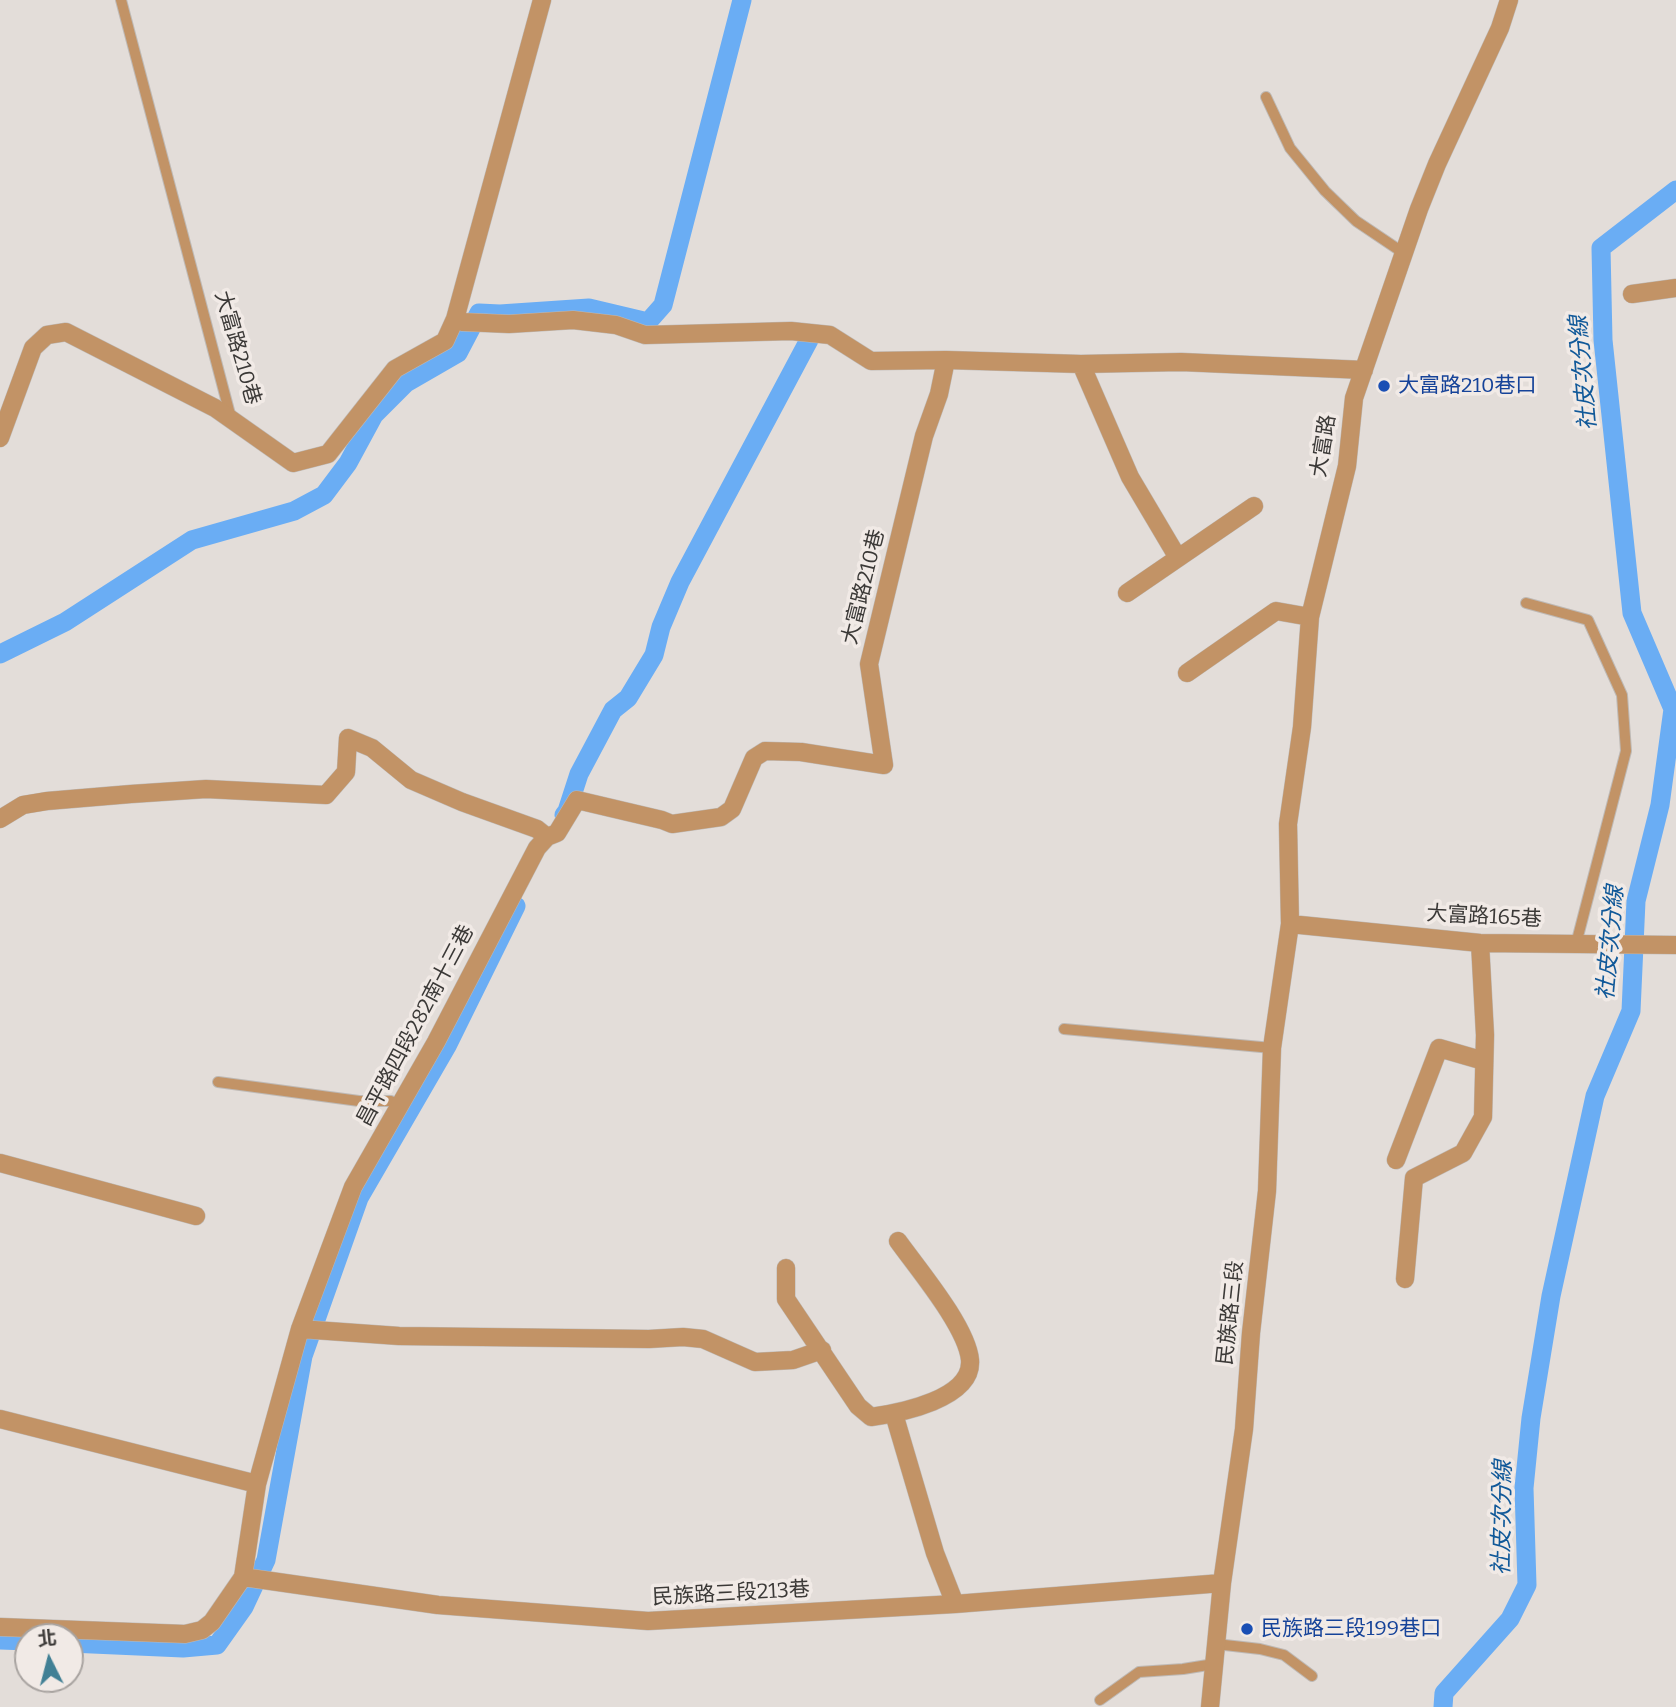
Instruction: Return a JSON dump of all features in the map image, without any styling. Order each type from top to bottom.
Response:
[{"type":"street","name":"大富路210巷","points":[[231,418],[293,463],[328,454],[395,369],[445,341],[459,321],[542,0]]},
{"type":"street","name":"大富路","points":[[1290,924],[1288,824],[1302,727],[1310,617],[1347,466],[1354,398],[1433,175],[1500,28],[1509,0]]},
{"type":"street","points":[[1632,294],[1676,288]]},
{"type":"street","points":[[459,321],[509,324],[573,320],[617,325],[645,335],[792,331],[830,335],[871,361],[1081,364],[1181,362],[1364,370]]},
{"type":"street","points":[[0,438],[33,348],[47,335],[66,332],[231,418]]},
{"type":"street","name":"大富路210巷","points":[[547,837],[557,833],[577,800],[671,824],[721,817],[732,809],[754,758],[765,751],[801,752],[884,765],[869,664],[924,436],[939,394],[946,360]]},
{"type":"street","points":[[1081,364],[1130,477],[1178,558]]},
{"type":"street","points":[[1127,593],[1254,506]]},
{"type":"street","points":[[1187,673],[1276,611],[1310,617]]},
{"type":"street","points":[[0,820],[23,806],[35,803],[119,795],[206,789],[326,795],[346,772],[348,738],[372,748],[411,780],[537,829],[547,837]]},
{"type":"street","name":"昌平路四段282南十三巷","points":[[0,1627],[185,1634],[202,1630],[212,1622],[243,1577],[257,1484],[300,1329],[354,1187],[436,1042],[537,848],[547,837]]},
{"type":"street","name":"大富路165巷","points":[[1290,924],[1480,943],[1676,945]]},
{"type":"street","name":"民族路三段","points":[[1210,1707],[1222,1583],[1244,1429],[1251,1333],[1267,1191],[1272,1048],[1290,924]]},
{"type":"street","points":[[1405,1279],[1414,1178],[1464,1153],[1483,1117],[1485,1035],[1480,943]]},
{"type":"street","points":[[1396,1160],[1439,1048],[1484,1060]]},
{"type":"street","points":[[0,1163],[196,1216]]},
{"type":"street","points":[[786,1268],[786,1299],[858,1405],[871,1417],[894,1414],[946,1396],[966,1378],[970,1361],[965,1340],[898,1241]]},
{"type":"street","points":[[300,1329],[399,1336],[649,1339],[683,1337],[704,1339],[755,1362],[793,1360],[822,1350]]},
{"type":"street","points":[[894,1414],[935,1553],[955,1604]]},
{"type":"street","points":[[0,1419],[257,1484]]},
{"type":"street","name":"民族路三段213巷","points":[[243,1577],[438,1605],[648,1620],[955,1604],[1222,1583]]},
{"type":"lane","name":"大富路210巷","points":[[121,0],[231,418]]},
{"type":"lane","points":[[1266,97],[1290,148],[1325,191],[1356,221],[1405,254]]},
{"type":"lane","points":[[1526,604],[1588,620],[1622,695],[1626,751],[1576,944]]},
{"type":"lane","points":[[1064,1029],[1272,1048]]},
{"type":"lane","points":[[218,1082],[359,1101],[391,1101],[400,1106]]},
{"type":"lane","points":[[1216,1644],[1284,1655],[1312,1676]]},
{"type":"lane","points":[[1100,1700],[1139,1672],[1183,1670],[1214,1664]]},
{"type":"waterway","points":[[0,654],[65,622],[192,540],[294,511],[324,495],[348,463],[374,415],[406,383],[458,353],[479,313],[589,308],[648,322],[663,305],[742,0]]},
{"type":"waterway","name":"社皮次分線","points":[[1443,1707],[1444,1693],[1510,1619],[1527,1585],[1524,1488],[1531,1418],[1551,1296],[1595,1096],[1631,1011],[1636,901],[1660,805],[1673,709],[1632,613],[1603,340],[1601,248],[1676,190]]},
{"type":"waterway","points":[[564,815],[579,774],[613,710],[628,698],[654,655],[661,627],[680,582],[809,340]]},
{"type":"waterway","points":[[84,1644],[183,1648],[217,1645],[244,1607],[266,1560],[303,1356],[359,1198],[447,1046],[516,906]]},
{"type":"waterway","points":[[0,1640],[14,1640]]},
{"type":"place","name":"大富路210巷口","points":[[1384,386]]},
{"type":"place","name":"民族路三段199巷口","points":[[1247,1629]]}]
